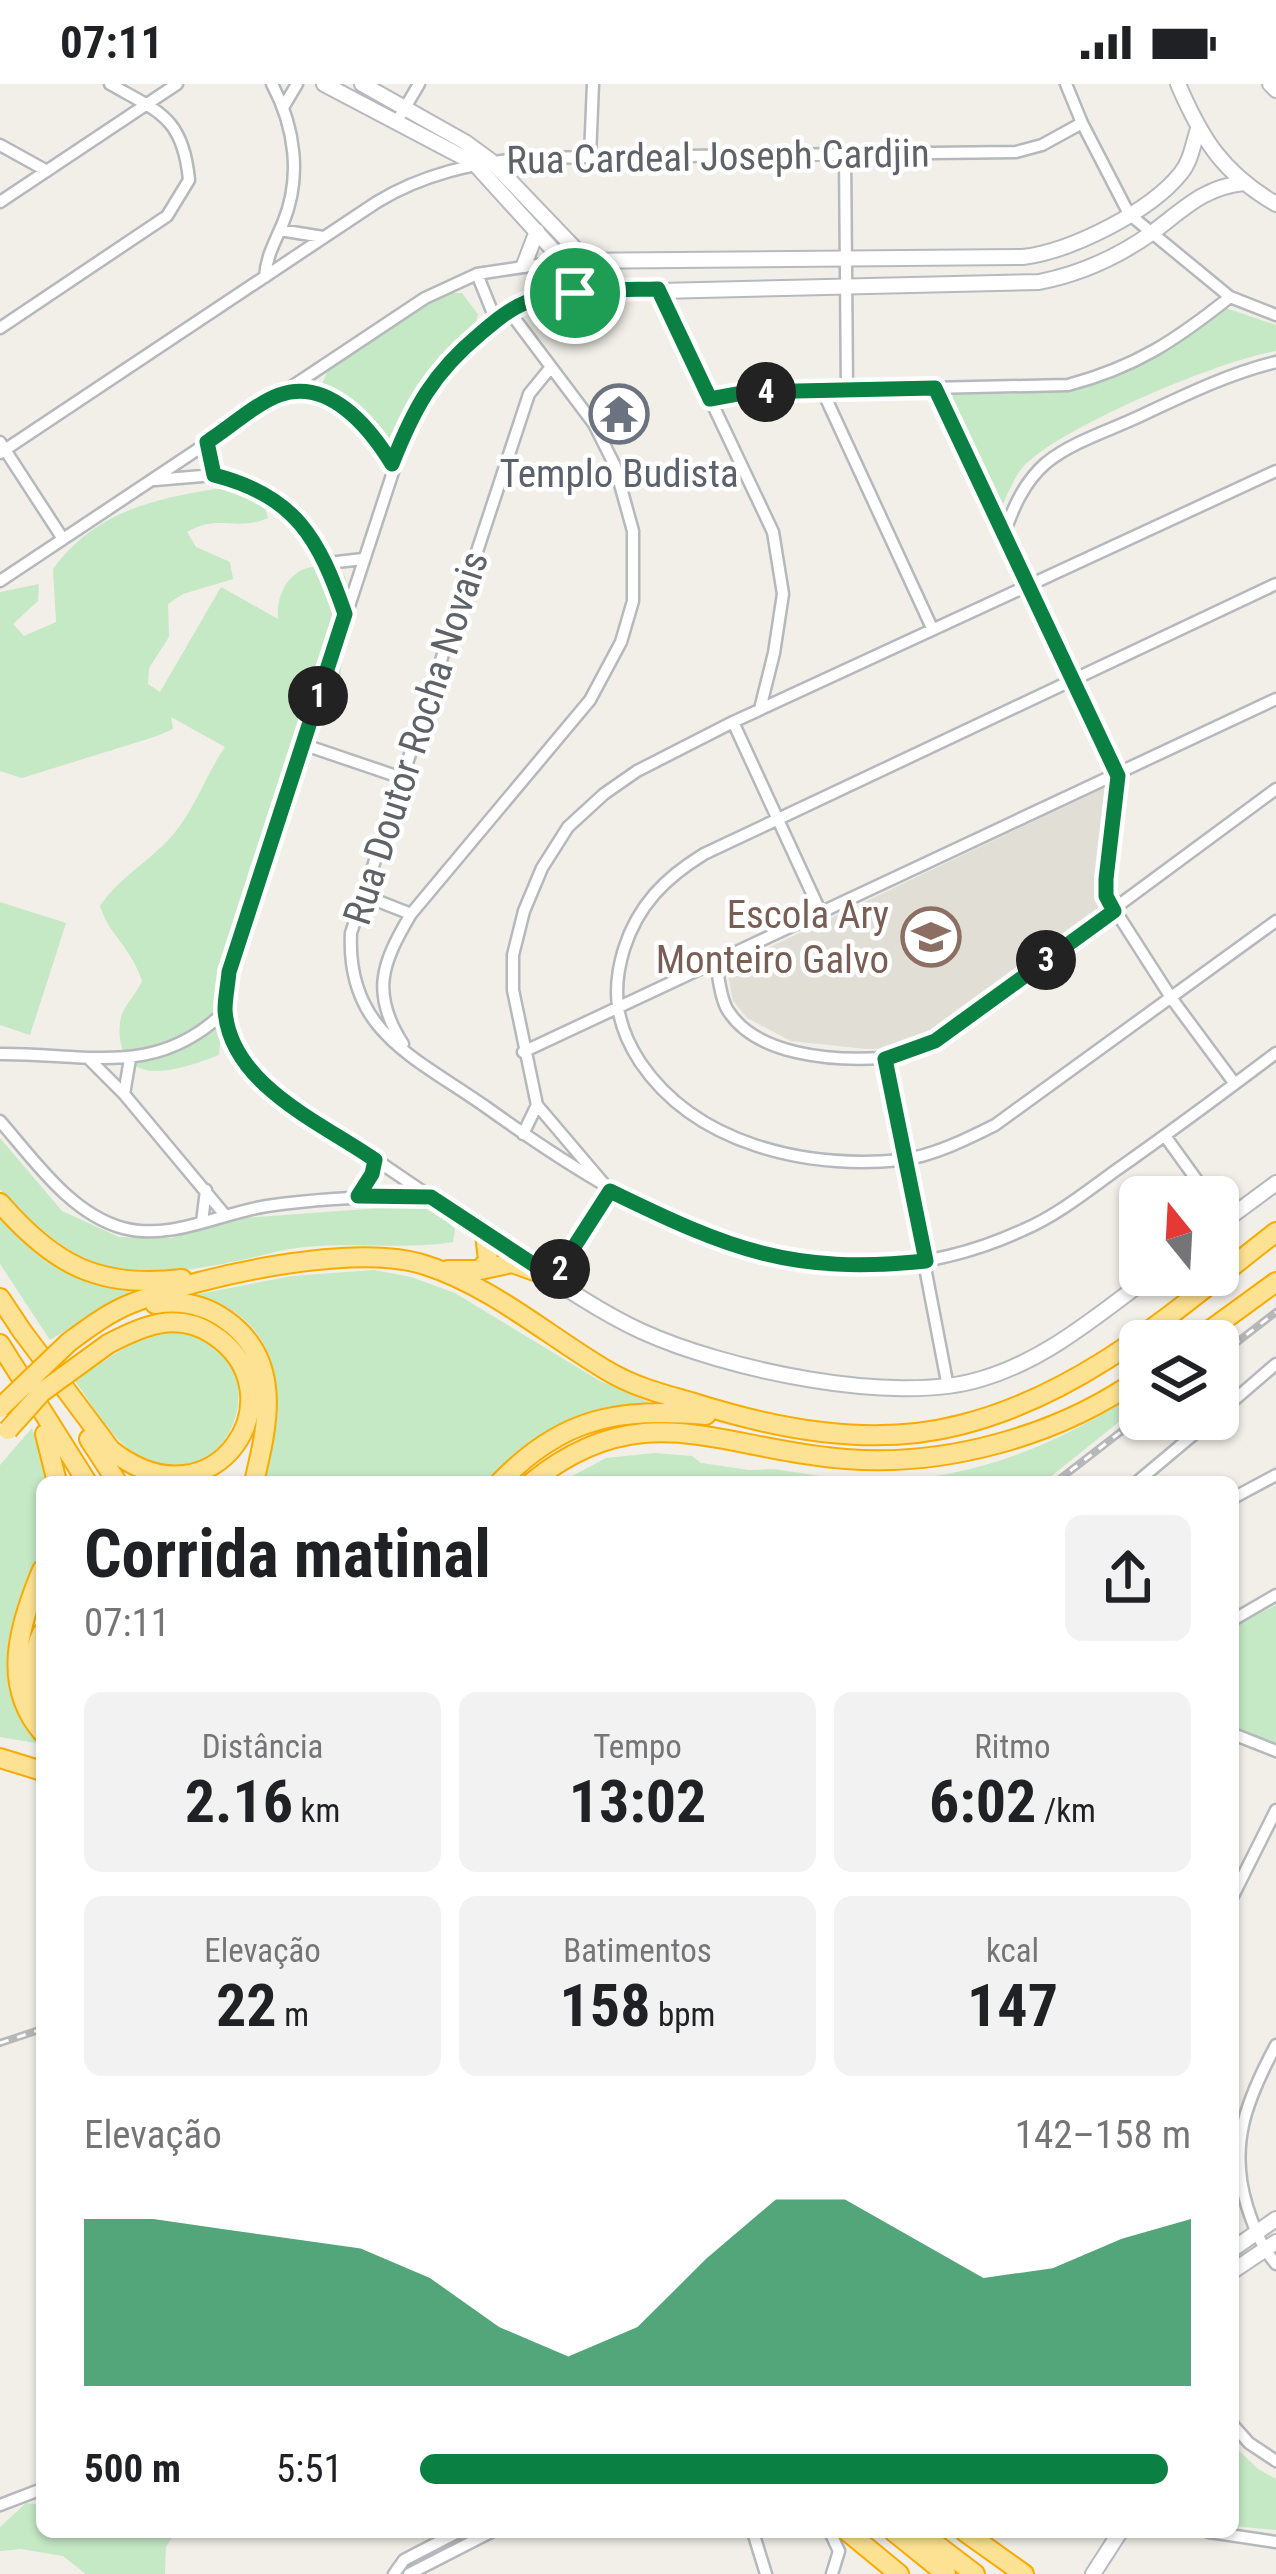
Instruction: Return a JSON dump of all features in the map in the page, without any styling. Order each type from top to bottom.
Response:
[{"type":"highway","points":[[0,1203],[47,1251],[93,1274],[161,1282],[361,1257],[422,1264],[474,1286],[610,1373],[740,1418]]},
{"type":"highway","points":[[507,1476],[546,1441],[609,1415],[638,1411],[740,1418],[815,1431],[888,1434],[958,1426],[1066,1386],[1108,1362],[1276,1232]]},
{"type":"highway","points":[[480,1270],[488,1260],[485,1234]]},
{"type":"highway","points":[[436,1269],[480,1270],[512,1264],[554,1278]]},
{"type":"highway","points":[[0,1408],[92,1325],[148,1298],[253,1271]]},
{"type":"highway","points":[[1224,1320],[1276,1282]]},
{"type":"highway","points":[[0,1298],[114,1476]]},
{"type":"highway","points":[[92,1325],[161,1302],[206,1308],[238,1328],[258,1355],[268,1392],[268,1419],[255,1476]]},
{"type":"highway","points":[[4,1436],[42,1392],[108,1344],[161,1322],[203,1328],[240,1360],[248,1385],[247,1421],[233,1449],[207,1470],[189,1476],[148,1474],[111,1450],[19,1327]]},
{"type":"highway","points":[[0,1344],[82,1476]]},
{"type":"highway","points":[[0,1366],[81,1476]]},
{"type":"highway","points":[[541,1476],[582,1448],[626,1433],[661,1431],[850,1460],[954,1453],[1034,1431],[1119,1392]]},
{"type":"highway","points":[[45,1433],[56,1476]]},
{"type":"highway","points":[[36,1586],[20,1629],[14,1668],[24,1708],[36,1724]]},
{"type":"highway","points":[[36,1651],[36,1681]]},
{"type":"highway","points":[[0,1754],[36,1757]]},
{"type":"highway","points":[[0,1754],[36,1769]]},
{"type":"highway","points":[[855,2538],[899,2574]]},
{"type":"highway","points":[[901,2538],[946,2574]]},
{"type":"highway","points":[[928,2538],[975,2574]]},
{"type":"highway","points":[[971,2538],[1024,2574]]},
{"type":"street","points":[[0,328],[166,216],[189,180],[182,142],[169,118],[110,84]]},
{"type":"street","points":[[0,202],[177,84]]},
{"type":"street","points":[[265,278],[266,262],[292,189],[295,158],[284,106],[272,84]]},
{"type":"street","points":[[284,106],[297,84]]},
{"type":"street","points":[[324,84],[474,163],[563,261],[575,293]]},
{"type":"street","points":[[362,84],[491,161],[586,260],[598,291]]},
{"type":"street","points":[[396,123],[418,84]]},
{"type":"street","points":[[590,156],[593,84]]},
{"type":"street","points":[[1066,84],[1129,214],[1230,297],[1276,315]]},
{"type":"street","points":[[1178,84],[1198,129],[1222,163],[1276,205]]},
{"type":"street","name":"Rua Cardeal Joseph Cardjin","points":[[2,448],[398,189],[474,163],[590,156],[1016,152],[1042,146],[1082,123]]},
{"type":"street","points":[[0,581],[425,298],[477,274],[586,260],[1050,253],[1077,245],[1129,214],[1184,170],[1198,129]]},
{"type":"street","points":[[0,145],[47,172]]},
{"type":"street","points":[[845,153],[848,390]]},
{"type":"street","points":[[1124,1296],[1058,1345],[1012,1368],[948,1387],[873,1388],[684,1348],[638,1330],[554,1278],[269,1087],[250,1070],[232,1040],[225,1011],[229,972],[411,417],[432,380],[496,321],[527,302],[598,291],[1039,282],[1086,270],[1150,233],[1198,196],[1244,183]]},
{"type":"street","points":[[280,230],[323,237]]},
{"type":"street","points":[[524,266],[537,231]]},
{"type":"street","points":[[477,274],[496,321]]},
{"type":"street","points":[[658,289],[773,532],[782,576],[778,628],[760,710]]},
{"type":"street","points":[[710,399],[748,392],[1068,385],[1107,375],[1167,346],[1230,297]]},
{"type":"street","points":[[408,1052],[388,1021],[382,995],[385,966],[410,914],[590,700],[620,641],[633,601],[635,562],[625,493],[594,424],[509,311]]},
{"type":"street","points":[[1004,534],[1012,508],[1028,483],[1067,450],[1181,396],[1276,362]]},
{"type":"street","name":"Rua Doutor Rocha Novais","points":[[551,367],[529,394],[350,933],[355,992],[382,1033],[610,1191],[719,1243],[765,1256],[851,1266],[926,1261],[1025,1230],[1165,1136],[1276,1053]]},
{"type":"street","points":[[935,388],[1118,776],[1106,896],[1172,999],[1235,1084]]},
{"type":"street","points":[[823,392],[932,628]]},
{"type":"street","points":[[280,394],[333,400],[372,434],[392,464]]},
{"type":"street","points":[[207,442],[214,475]]},
{"type":"street","points":[[2,448],[63,539]]},
{"type":"street","points":[[554,1278],[610,1191],[537,1105],[513,990],[513,955],[524,911],[568,826],[637,771],[734,722],[1276,471]]},
{"type":"street","points":[[152,480],[214,475],[252,487],[296,515],[328,563],[345,614]]},
{"type":"street","points":[[328,563],[363,559]]},
{"type":"street","points":[[1276,584],[704,854],[658,887],[638,914],[616,981],[616,1010],[630,1047],[652,1081],[707,1125],[752,1145],[799,1156],[905,1160],[995,1125],[1276,921]]},
{"type":"street","points":[[523,1052],[1276,699]]},
{"type":"street","points":[[734,722],[821,914]]},
{"type":"street","points":[[302,744],[402,778]]},
{"type":"street","points":[[716,964],[726,1008],[755,1038],[806,1052],[885,1059],[935,1041],[1276,789]]},
{"type":"street","points":[[364,896],[410,914]]},
{"type":"street","points":[[0,1054],[130,1059],[164,1052],[207,1029],[225,1011]]},
{"type":"street","points":[[207,1029],[232,1040]]},
{"type":"street","points":[[88,1058],[225,1214]]},
{"type":"street","points":[[124,1094],[130,1059]]},
{"type":"street","points":[[885,1059],[948,1387]]},
{"type":"street","points":[[524,1134],[537,1105]]},
{"type":"street","points":[[0,1121],[53,1183],[102,1220],[125,1229],[177,1229],[225,1214],[358,1196],[431,1197]]},
{"type":"street","points":[[1165,1136],[1194,1176]]},
{"type":"street","points":[[358,1196],[375,1160]]},
{"type":"street","points":[[1239,1207],[1276,1183]]},
{"type":"street","points":[[202,1222],[206,1190]]},
{"type":"street","points":[[1239,1396],[1276,1364]]},
{"type":"street","points":[[1144,1476],[1187,1440]]},
{"type":"street","points":[[1239,1495],[1276,1475]]},
{"type":"street","points":[[1239,1616],[1276,1595]]},
{"type":"street","points":[[1239,1736],[1276,1751]]},
{"type":"street","points":[[1239,1884],[1276,1810]]},
{"type":"street","points":[[1239,2134],[1244,2111],[1276,2045]]},
{"type":"street","points":[[1239,2161],[1240,2183],[1256,2233],[1270,2246],[1276,2264]]},
{"type":"street","points":[[1239,2245],[1276,2218]]},
{"type":"street","points":[[1239,2267],[1270,2246]]},
{"type":"street","points":[[1239,2432],[1276,2461]]},
{"type":"street","points":[[0,2505],[36,2491]]},
{"type":"street","points":[[1239,2536],[1276,2542]]},
{"type":"street","points":[[394,2574],[404,2560],[446,2538]]},
{"type":"street","points":[[409,2574],[479,2538]]},
{"type":"street","points":[[755,2538],[766,2574]]},
{"type":"street","points":[[832,2574],[839,2551],[833,2538]]},
{"type":"street","points":[[1093,2574],[1116,2538]]},
{"type":"shaded area","name":"Escola Ary Monteiro Galvo","points":[[1108,786],[1101,896],[1108,910],[939,1032],[903,1048],[791,1041],[747,1018],[733,1001],[728,974],[734,964]]},
{"type":"green space","points":[[448,293],[462,293],[478,314],[476,322],[423,381],[392,438],[385,439],[322,384],[331,363]]},
{"type":"green space","points":[[1220,306],[1276,325],[1276,351],[1181,381],[1069,434],[1022,468],[1000,510],[949,402],[954,394],[1031,392],[1097,381],[1158,354]]},
{"type":"green space","points":[[216,489],[251,489],[263,501],[268,518],[208,524],[187,532],[196,547],[230,562],[233,579],[183,594],[168,604],[169,637],[149,668],[148,684],[160,692],[221,587],[278,619],[288,581],[307,568],[332,569],[345,576],[353,610],[343,642],[340,682],[315,726],[225,980],[219,1055],[153,1071],[130,1062],[123,1051],[121,1019],[142,981],[100,906],[176,831],[225,747],[171,717],[173,729],[157,736],[22,778],[0,771],[0,592],[39,584],[38,601],[13,624],[24,636],[56,622],[53,569],[87,534],[147,504]]},
{"type":"green space","points":[[0,902],[66,923],[30,1035],[0,1025]]},
{"type":"green space","points":[[0,1138],[62,1211],[119,1237],[172,1238],[215,1220],[421,1205],[438,1212],[455,1229],[453,1242],[305,1247],[159,1272],[104,1266],[55,1240],[0,1190]]},
{"type":"green space","points":[[0,1212],[64,1270],[130,1292],[50,1340],[0,1264]]},
{"type":"green space","points":[[374,1270],[411,1277],[455,1293],[600,1381],[654,1404],[623,1409],[504,1476],[265,1476],[277,1395],[264,1344],[248,1323],[225,1307],[194,1295],[292,1276]]},
{"type":"green space","points":[[172,1331],[209,1343],[231,1365],[238,1392],[234,1421],[220,1446],[197,1463],[168,1467],[125,1446],[74,1380],[132,1343]]},
{"type":"green space","points":[[1119,1404],[1119,1422],[1051,1476],[934,1476],[982,1466],[1045,1443]]},
{"type":"green space","points":[[32,1428],[48,1476],[36,1476],[36,1572],[20,1615],[30,1729],[36,1743],[0,1737],[0,1465]]},
{"type":"green space","points":[[655,1453],[692,1456],[701,1463],[820,1476],[572,1476],[606,1458]]},
{"type":"green space","points":[[1276,1605],[1276,1751],[1239,1733],[1239,1624]]},
{"type":"green space","points":[[1239,2451],[1276,2479],[1276,2530],[1239,2527]]},
{"type":"green space","points":[[26,2503],[36,2504],[36,2538],[171,2538],[166,2547],[165,2574],[86,2574],[63,2556],[21,2549],[0,2551],[0,2527]]},
{"type":"railway","points":[[1239,1341],[1276,1312]]},
{"type":"railway","points":[[1064,1476],[1119,1433]]},
{"type":"railway","points":[[0,2043],[36,2031]]},
{"type":"place","name":"Templo Budista","points":[[619,414]]},
{"type":"place","name":"Escola Ary Monteiro Galvo","points":[[931,937]]},
{"type":"route","points":[[658,289],[710,399],[748,392],[935,388],[1118,776],[1106,879],[1106,896],[1114,911],[935,1041],[885,1059],[926,1261],[851,1266],[765,1256],[719,1243],[610,1191],[554,1278],[431,1197],[358,1196],[375,1160],[269,1087],[250,1070],[232,1040],[225,1011],[229,972],[345,614],[328,563],[307,528],[296,515],[252,487],[214,475],[207,442],[280,394],[306,394],[333,400],[349,410],[392,464],[432,380],[461,350],[527,302],[575,293],[658,289]]}]
